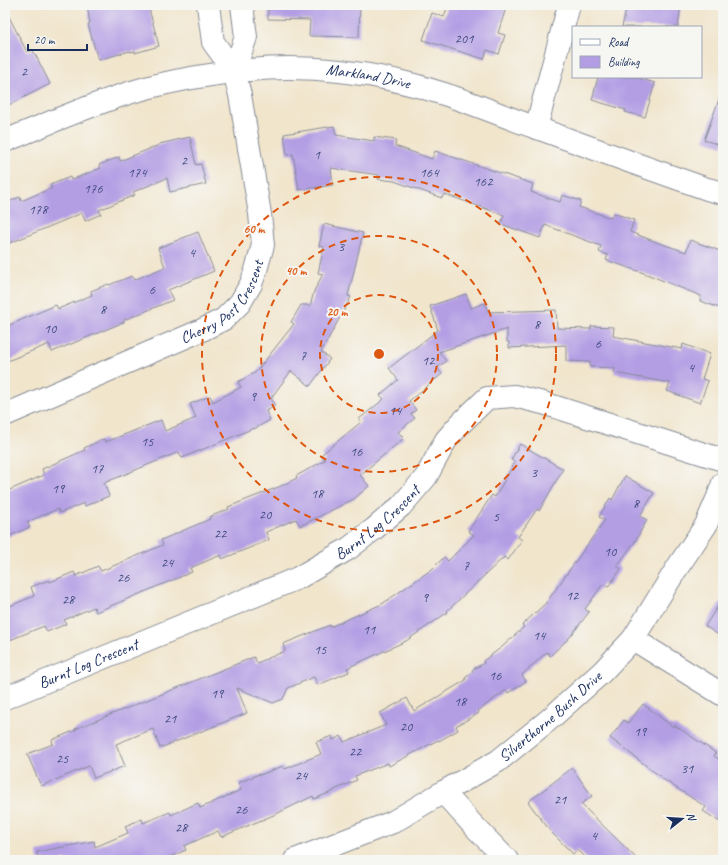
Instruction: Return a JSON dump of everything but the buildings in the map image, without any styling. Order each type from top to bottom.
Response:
[{"type":"street","points":[[208,5],[213,42],[234,71]]},
{"type":"street","points":[[234,71],[246,36],[242,5]]},
{"type":"street","points":[[536,128],[569,5]]},
{"type":"street","name":"Markland Drive","points":[[5,141],[102,102],[166,83],[234,71],[318,69],[356,73],[416,85],[445,94],[707,189],[723,193]]},
{"type":"street","name":"Cherry Post Crescent","points":[[5,415],[202,330],[224,319],[240,303],[251,284],[263,244],[260,214],[240,95],[234,71]]},
{"type":"street","name":"Burnt Log Crescent","points":[[5,698],[298,578],[348,548],[401,506],[426,477],[446,440],[487,398],[514,396],[543,403],[723,460]]},
{"type":"street","name":"Silverthorne Bush Drive","points":[[295,860],[393,822],[498,761],[551,718],[602,672],[633,639],[673,574],[706,525],[723,483]]},
{"type":"street","points":[[633,639],[723,696]]},
{"type":"street","points":[[443,792],[508,860]]}]
